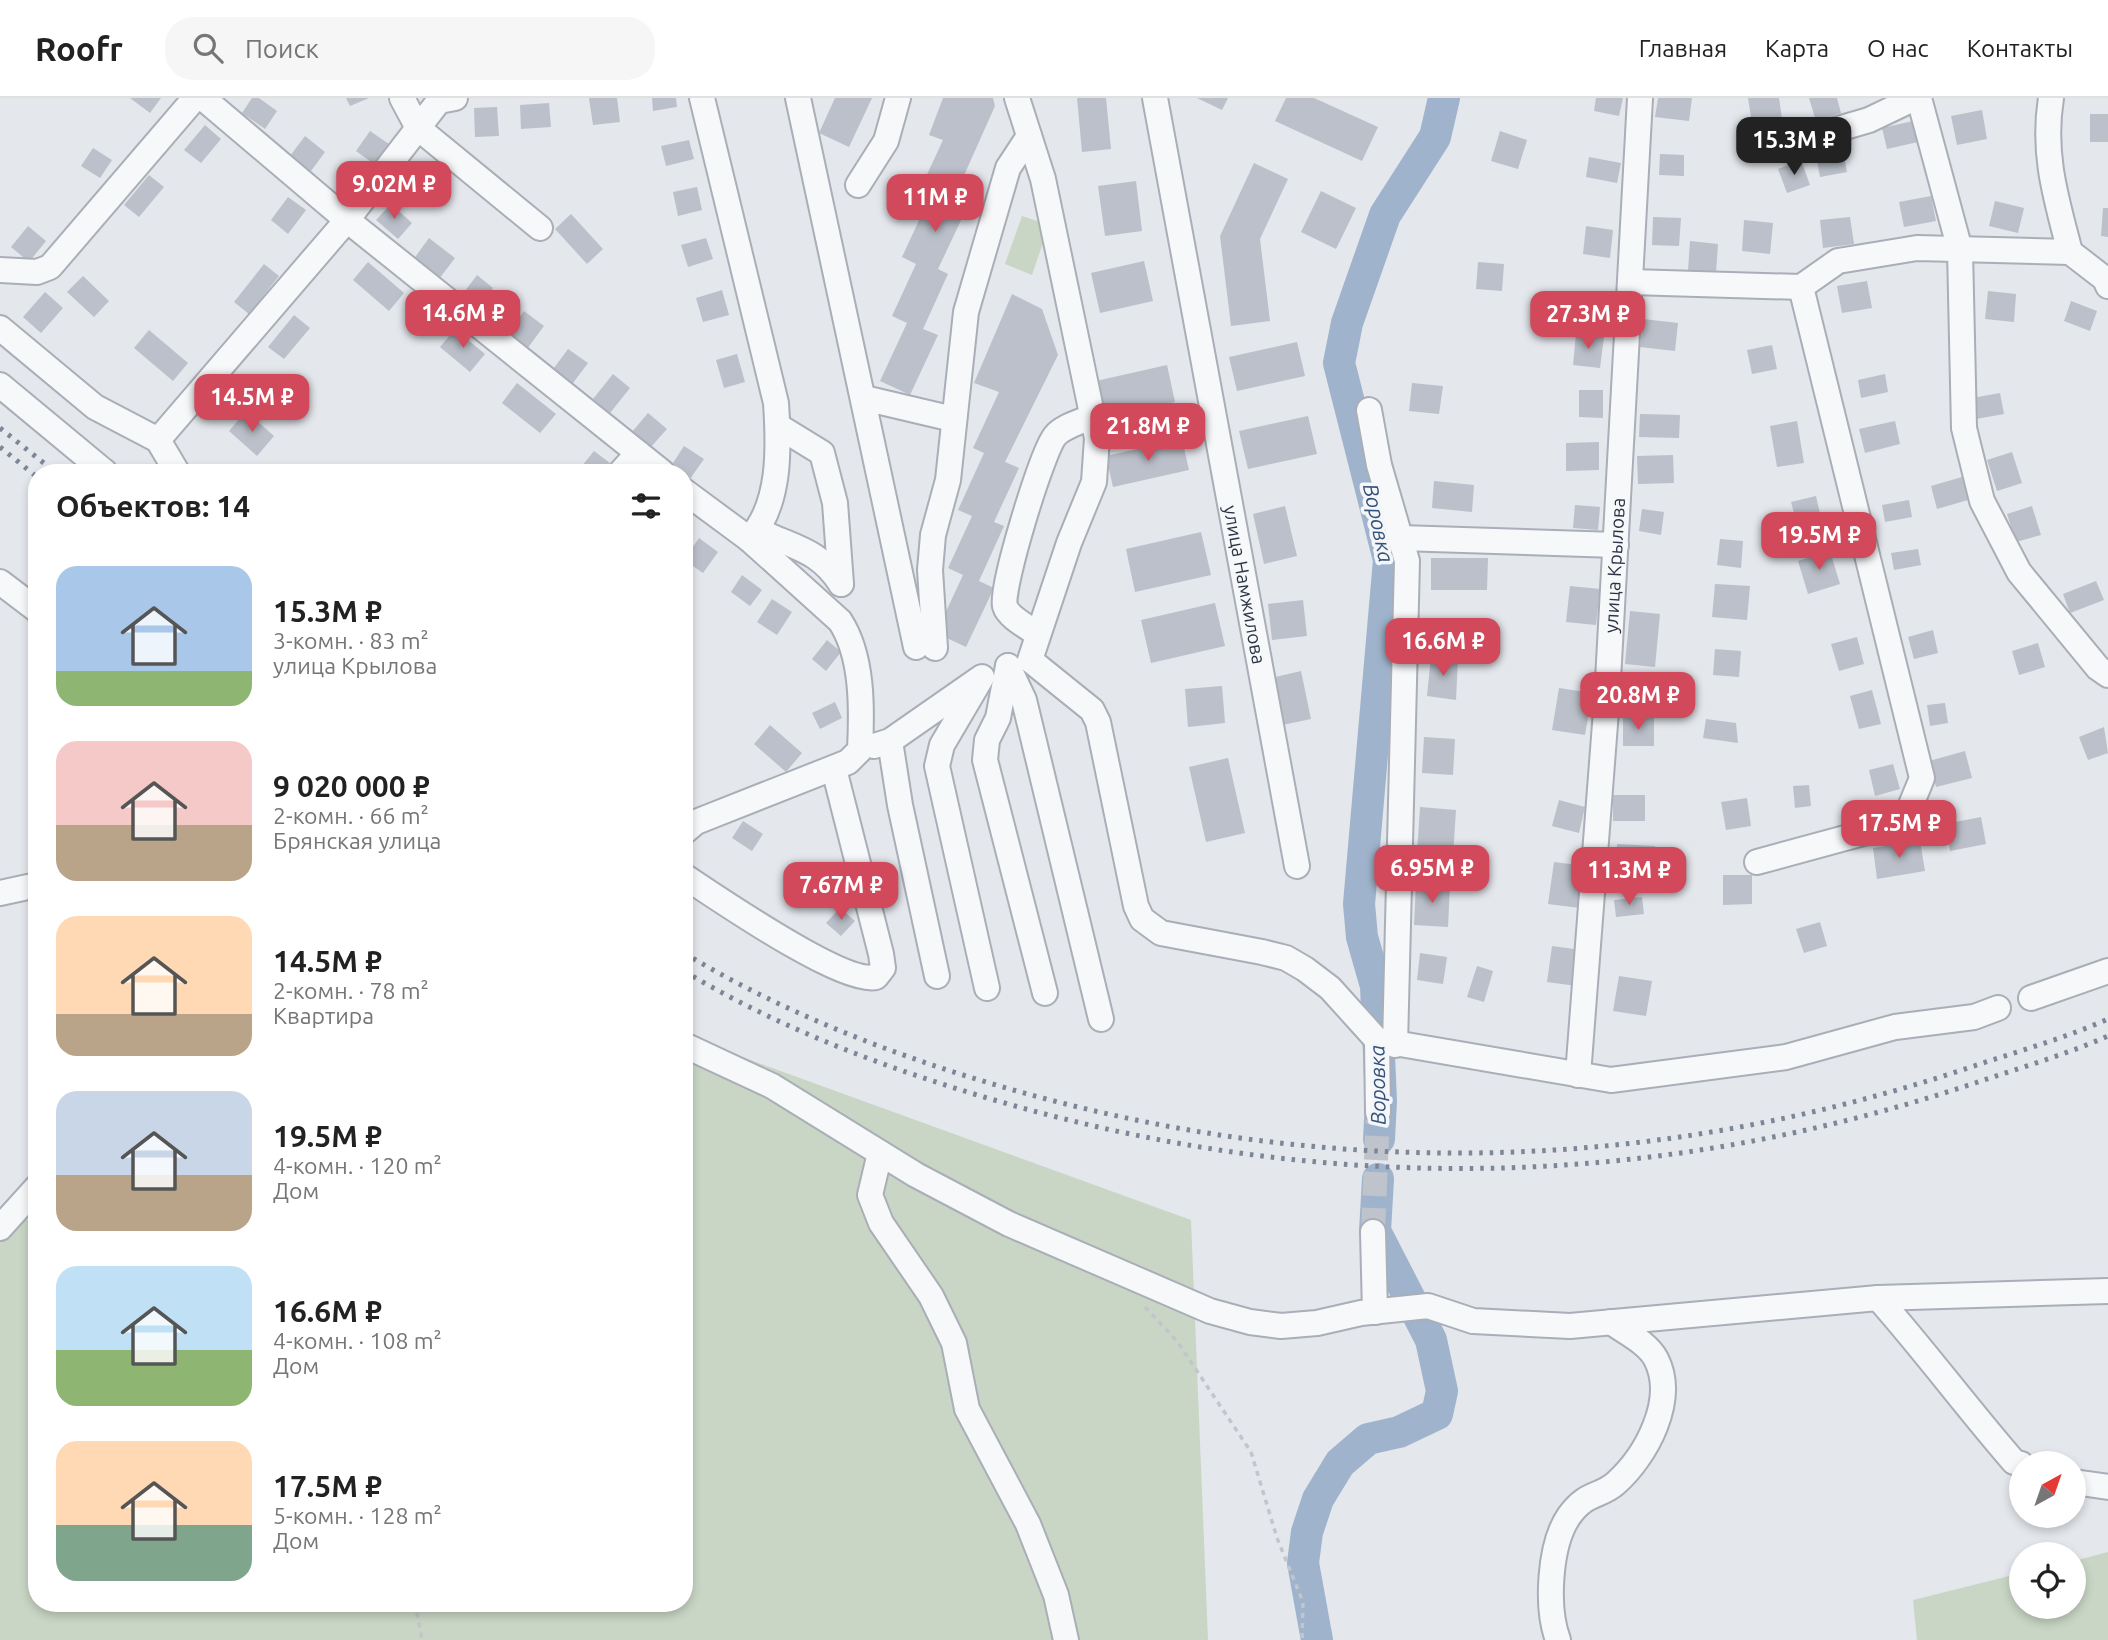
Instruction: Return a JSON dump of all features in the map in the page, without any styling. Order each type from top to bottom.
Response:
[{"type":"street","points":[[0,270],[37,272],[50,267],[195,98]]},
{"type":"street","points":[[203,98],[347,220],[652,464]]},
{"type":"street","points":[[402,98],[418,128],[540,228]]},
{"type":"street","points":[[158,440],[347,220],[439,101],[455,98]]},
{"type":"street","points":[[702,98],[776,403],[778,426],[772,491],[767,513],[753,534]]},
{"type":"street","points":[[798,98],[864,398],[926,647],[933,535],[947,480],[966,312],[1008,168],[1029,136]]},
{"type":"street","points":[[858,186],[886,141],[898,98]]},
{"type":"street","points":[[1017,98],[1043,179],[1097,438],[1094,482],[1037,634],[1019,663],[987,740],[985,760],[1045,993]]},
{"type":"street","name":"улица Намжилова","points":[[1155,98],[1297,866]]},
{"type":"street","name":"улица Крылова","points":[[1578,1075],[1616,545],[1640,98]]},
{"type":"street","points":[[1811,137],[1869,120],[1917,98],[1959,250],[1964,428],[1982,501],[2019,572],[2098,668],[2108,675]]},
{"type":"street","points":[[2051,98],[2046,131],[2050,174],[2070,252]]},
{"type":"street","points":[[1632,282],[1801,287],[1838,261],[1917,248],[2070,252],[2105,279],[2108,286]]},
{"type":"street","points":[[1757,862],[1904,822],[1922,778],[1801,287]]},
{"type":"street","points":[[0,328],[95,407],[158,440],[172,464]]},
{"type":"street","points":[[0,385],[95,464]]},
{"type":"street","points":[[864,398],[953,419]]},
{"type":"street","points":[[1368,410],[1379,465],[1407,561],[1389,1043],[1378,1112]]},
{"type":"street","points":[[1037,634],[1007,611],[1004,603],[1014,556],[1046,450],[1062,430],[1093,416]]},
{"type":"street","points":[[753,534],[815,554],[831,569],[841,584],[835,503],[822,453],[778,426]]},
{"type":"street","points":[[628,464],[638,453]]},
{"type":"street","points":[[693,497],[753,534],[841,621],[851,638],[862,714],[860,750]]},
{"type":"street","points":[[1400,538],[1616,545]]},
{"type":"street","points":[[0,582],[28,603]]},
{"type":"street","points":[[1019,663],[1092,710],[1098,722],[1136,905],[1142,919],[1161,933],[1286,958],[1330,988],[1389,1043],[1611,1080],[1709,1069],[1786,1056],[1895,1027],[1974,1017],[1998,1008]]},
{"type":"street","points":[[693,820],[834,769],[860,750],[890,741],[982,677],[1019,663]]},
{"type":"street","points":[[1019,663],[1024,700],[1101,1018]]},
{"type":"street","points":[[982,677],[942,745],[937,766],[987,988]]},
{"type":"street","points":[[890,741],[900,805],[937,976]]},
{"type":"street","points":[[693,882],[812,956],[861,977],[876,977],[883,968],[881,954],[834,769]]},
{"type":"street","points":[[0,893],[28,887]]},
{"type":"street","points":[[2031,998],[2108,971]]},
{"type":"street","points":[[693,1049],[772,1086],[880,1153],[1009,1224],[1210,1311],[1250,1322],[1280,1326],[1317,1324],[1375,1312],[1428,1306],[1473,1321],[1570,1326],[1878,1298],[2108,1291]]},
{"type":"street","points":[[880,1153],[870,1195],[881,1223],[931,1296],[954,1343],[967,1409],[1028,1524],[1056,1595],[1066,1640]]},
{"type":"street","points":[[0,1228],[28,1197]]},
{"type":"street","points":[[1373,1232],[1375,1312]]},
{"type":"street","points":[[1878,1298],[1929,1356],[1973,1415],[2009,1456]]},
{"type":"street","points":[[1558,1640],[1551,1620],[1553,1574],[1556,1549],[1567,1518],[1585,1497],[1613,1486],[1636,1462],[1654,1432],[1661,1399],[1661,1378],[1656,1358],[1637,1340],[1611,1322]]},
{"type":"street","points":[[2086,1484],[2108,1487]]},
{"type":"path","points":[[1142,1303],[1177,1340],[1251,1452],[1277,1538],[1303,1602],[1302,1640]]},
{"type":"path","points":[[417,1612],[422,1640]]},
{"type":"green space","points":[[1022,216],[1049,225],[1032,275],[1005,264]]},
{"type":"green space","points":[[693,1039],[1191,1220],[1208,1640],[0,1640],[0,1225],[28,1220],[28,1612],[693,1612]]},
{"type":"green space","points":[[2108,1552],[2108,1640],[1917,1640],[1913,1600],[2009,1576],[2009,1619],[2086,1619],[2086,1558]]},
{"type":"building","points":[[130,98],[161,98],[150,113]]},
{"type":"building","points":[[252,98],[259,98],[277,111],[265,129],[242,113]]},
{"type":"building","points":[[346,98],[369,98],[350,106]]},
{"type":"building","points":[[589,98],[617,98],[620,122],[593,125]]},
{"type":"building","points":[[652,98],[676,98],[677,107],[653,111]]},
{"type":"building","points":[[835,98],[872,98],[849,147],[819,133]]},
{"type":"building","points":[[943,98],[993,98],[995,106],[949,209],[963,216],[938,269],[948,274],[923,329],[938,335],[910,395],[880,381],[907,323],[892,316],[916,264],[902,257],[928,201],[917,196],[943,140],[929,135]]},
{"type":"building","points":[[1077,98],[1106,98],[1111,149],[1082,152]]},
{"type":"building","points":[[1197,98],[1228,98],[1222,110]]},
{"type":"building","points":[[1286,98],[1314,98],[1378,127],[1362,161],[1275,121]]},
{"type":"building","points":[[1596,98],[1623,98],[1619,116],[1594,111]]},
{"type":"building","points":[[1658,98],[1692,98],[1689,121],[1655,117]]},
{"type":"building","points":[[1748,98],[1779,98],[1782,119],[1752,123]]},
{"type":"building","points":[[1809,98],[1837,98],[1841,113],[1816,121]]},
{"type":"building","points":[[549,103],[551,127],[521,129],[520,105]]},
{"type":"building","points":[[497,107],[499,136],[475,137],[474,108]]},
{"type":"building","points":[[1982,110],[1987,139],[1957,145],[1951,116]]},
{"type":"building","points":[[2090,114],[2108,114],[2108,142],[2090,142]]},
{"type":"building","points":[[1913,121],[1918,142],[1887,149],[1882,128]]},
{"type":"building","points":[[205,125],[221,139],[201,163],[184,150]]},
{"type":"building","points":[[370,131],[389,144],[374,164],[356,151]]},
{"type":"building","points":[[1500,131],[1527,140],[1518,169],[1491,161]]},
{"type":"building","points":[[305,136],[325,152],[311,171],[290,156]]},
{"type":"building","points":[[689,140],[694,159],[666,166],[661,146]]},
{"type":"building","points":[[1842,145],[1847,172],[1820,177],[1815,150]]},
{"type":"building","points":[[93,148],[112,160],[100,178],[81,166]]},
{"type":"building","points":[[1660,154],[1684,155],[1684,176],[1659,175]]},
{"type":"building","points":[[1589,157],[1621,163],[1617,183],[1586,177]]},
{"type":"building","points":[[1801,160],[1810,185],[1787,193],[1778,169]]},
{"type":"building","points":[[1254,163],[1288,179],[1260,239],[1270,321],[1231,326],[1220,236]]},
{"type":"building","points":[[149,175],[164,187],[139,217],[124,205]]},
{"type":"building","points":[[1136,181],[1142,231],[1105,236],[1098,186]]},
{"type":"building","points":[[697,187],[702,210],[678,216],[673,192]]},
{"type":"building","points":[[1321,191],[1356,208],[1336,249],[1301,232]]},
{"type":"building","points":[[1931,196],[1936,221],[1904,227],[1899,202]]},
{"type":"building","points":[[288,197],[306,210],[288,234],[271,220]]},
{"type":"building","points":[[1995,201],[2024,208],[2018,233],[1989,226]]},
{"type":"building","points":[[391,204],[412,223],[398,239],[376,220]]},
{"type":"building","points":[[2103,208],[2108,208],[2108,237],[2101,236]]},
{"type":"building","points":[[571,214],[603,249],[587,264],[555,229]]},
{"type":"building","points":[[1653,217],[1681,218],[1679,246],[1652,245]]},
{"type":"building","points":[[1850,217],[1854,244],[1823,248],[1820,220]]},
{"type":"building","points":[[1744,220],[1773,223],[1770,254],[1742,251]]},
{"type":"building","points":[[28,226],[46,241],[29,262],[11,247]]},
{"type":"building","points":[[1586,226],[1613,230],[1610,258],[1583,254]]},
{"type":"building","points":[[429,238],[455,258],[439,279],[413,260]]},
{"type":"building","points":[[706,238],[713,259],[688,267],[681,245]]},
{"type":"building","points":[[1690,241],[1718,244],[1716,273],[1688,271]]},
{"type":"building","points":[[1144,261],[1153,301],[1100,313],[1091,273]]},
{"type":"building","points":[[368,262],[404,293],[389,311],[353,280]]},
{"type":"building","points":[[1478,262],[1504,264],[1502,291],[1476,289]]},
{"type":"building","points":[[264,264],[279,276],[249,314],[234,302]]},
{"type":"building","points":[[477,275],[493,288],[478,308],[462,295]]},
{"type":"building","points":[[83,276],[109,301],[94,317],[67,292]]},
{"type":"building","points":[[1867,281],[1872,308],[1842,313],[1837,286]]},
{"type":"building","points":[[722,290],[729,315],[703,322],[696,298]]},
{"type":"building","points":[[1988,291],[2016,294],[2014,322],[1985,319]]},
{"type":"building","points":[[45,292],[63,308],[41,333],[23,317]]},
{"type":"building","points":[[1012,294],[1042,309],[1058,355],[1005,462],[1019,468],[994,522],[1004,526],[979,581],[994,588],[966,647],[936,633],[963,575],[948,568],[972,516],[958,510],[984,453],[973,448],[999,392],[974,383]]},
{"type":"building","points":[[1571,299],[1573,323],[1542,326],[1539,303]]},
{"type":"building","points":[[2071,301],[2097,311],[2090,331],[2064,321]]},
{"type":"building","points":[[524,311],[544,326],[527,349],[507,334]]},
{"type":"building","points":[[294,315],[310,328],[284,359],[268,347]]},
{"type":"building","points":[[1643,319],[1678,323],[1675,351],[1640,347]]},
{"type":"building","points":[[455,329],[485,354],[470,372],[440,347]]},
{"type":"building","points":[[149,330],[188,363],[173,381],[134,348]]},
{"type":"building","points":[[1576,334],[1604,337],[1600,368],[1573,365]]},
{"type":"building","points":[[1297,342],[1305,376],[1237,391],[1229,357]]},
{"type":"building","points":[[1772,345],[1777,369],[1752,374],[1747,350]]},
{"type":"building","points":[[568,349],[588,363],[570,387],[551,372]]},
{"type":"building","points":[[737,354],[745,382],[724,388],[716,360]]},
{"type":"building","points":[[1167,365],[1175,402],[1105,418],[1096,381]]},
{"type":"building","points":[[613,374],[630,388],[610,413],[593,399]]},
{"type":"building","points":[[1885,374],[1888,392],[1861,398],[1858,380]]},
{"type":"building","points":[[517,383],[556,414],[540,433],[502,403]]},
{"type":"building","points":[[1412,383],[1443,386],[1439,414],[1409,411]]},
{"type":"building","points":[[1579,390],[1603,390],[1603,418],[1579,417]]},
{"type":"building","points":[[2000,393],[2004,414],[1976,419],[1972,398]]},
{"type":"building","points":[[246,411],[274,436],[257,456],[229,431]]},
{"type":"building","points":[[648,413],[667,429],[650,448],[632,432]]},
{"type":"building","points":[[1640,414],[1680,415],[1679,438],[1639,437]]},
{"type":"building","points":[[1308,416],[1317,454],[1248,469],[1239,431]]},
{"type":"building","points":[[1797,421],[1804,463],[1777,467],[1770,426]]},
{"type":"building","points":[[1895,421],[1900,444],[1865,453],[1859,429]]},
{"type":"building","points":[[1182,439],[1189,470],[1113,487],[1106,456]]},
{"type":"building","points":[[1599,442],[1599,470],[1566,471],[1566,443]]},
{"type":"building","points":[[684,446],[704,459],[693,475],[693,464],[672,464]]},
{"type":"building","points":[[594,451],[610,463],[609,464],[583,464]]},
{"type":"building","points":[[2012,452],[2022,483],[1997,491],[1987,460]]},
{"type":"building","points":[[1673,455],[1674,483],[1638,484],[1637,456]]},
{"type":"building","points":[[1962,477],[1968,500],[1937,509],[1931,486]]},
{"type":"building","points":[[1434,481],[1474,485],[1472,512],[1432,508]]},
{"type":"building","points":[[1816,496],[1822,522],[1798,527],[1791,502]]},
{"type":"building","points":[[1909,500],[1912,517],[1885,522],[1882,505]]},
{"type":"building","points":[[1575,505],[1600,507],[1598,530],[1573,528]]},
{"type":"building","points":[[1285,506],[1297,556],[1264,564],[1253,514]]},
{"type":"building","points":[[2032,506],[2041,535],[2016,542],[2007,514]]},
{"type":"building","points":[[1642,509],[1664,512],[1661,535],[1639,531]]},
{"type":"building","points":[[1201,532],[1211,575],[1135,592],[1126,549]]},
{"type":"building","points":[[699,538],[718,552],[703,573],[693,566],[693,547]]},
{"type":"building","points":[[1720,539],[1743,541],[1741,568],[1717,565]]},
{"type":"building","points":[[1918,549],[1921,565],[1894,570],[1891,553]]},
{"type":"building","points":[[1830,551],[1840,584],[1808,594],[1798,561]]},
{"type":"building","points":[[1431,558],[1488,558],[1487,590],[1431,590]]},
{"type":"building","points":[[742,575],[762,590],[750,606],[731,592]]},
{"type":"building","points":[[2096,581],[2104,600],[2070,613],[2063,594]]},
{"type":"building","points":[[1715,584],[1750,586],[1747,620],[1712,617]]},
{"type":"building","points":[[1570,586],[1600,589],[1596,625],[1566,622]]},
{"type":"building","points":[[772,599],[792,612],[777,635],[757,622]]},
{"type":"building","points":[[1303,600],[1307,636],[1272,640],[1268,604]]},
{"type":"building","points":[[1215,603],[1225,646],[1151,663],[1141,620]]},
{"type":"building","points":[[1630,611],[1660,614],[1655,667],[1625,664]]},
{"type":"building","points":[[1933,630],[1938,653],[1914,659],[1908,637]]},
{"type":"building","points":[[1857,637],[1864,664],[1839,671],[1831,644]]},
{"type":"building","points":[[827,640],[841,652],[826,671],[812,659]]},
{"type":"building","points":[[2038,643],[2045,667],[2019,675],[2012,651]]},
{"type":"building","points":[[1715,649],[1741,651],[1739,677],[1713,675]]},
{"type":"building","points":[[1431,656],[1458,658],[1456,700],[1427,696]]},
{"type":"building","points":[[1301,671],[1311,719],[1273,727],[1262,680]]},
{"type":"building","points":[[1222,686],[1225,723],[1188,727],[1185,689]]},
{"type":"building","points":[[1559,688],[1592,693],[1585,735],[1552,730]]},
{"type":"building","points":[[1872,690],[1881,724],[1859,729],[1850,696]]},
{"type":"building","points":[[835,702],[842,718],[820,729],[812,713]]},
{"type":"building","points":[[1945,703],[1948,723],[1930,726],[1927,705]]},
{"type":"building","points":[[1623,718],[1654,718],[1654,746],[1623,746]]},
{"type":"building","points":[[1706,719],[1736,723],[1738,743],[1703,738]]},
{"type":"building","points":[[770,725],[802,753],[786,772],[754,744]]},
{"type":"building","points":[[2104,727],[2108,753],[2088,760],[2079,737]]},
{"type":"building","points":[[1424,737],[1455,739],[1453,775],[1422,773]]},
{"type":"building","points":[[1965,751],[1972,778],[1936,787],[1929,761]]},
{"type":"building","points":[[1228,758],[1245,833],[1206,842],[1189,767]]},
{"type":"building","points":[[1893,764],[1900,789],[1875,796],[1869,770]]},
{"type":"building","points":[[1809,785],[1811,806],[1795,808],[1793,786]]},
{"type":"building","points":[[1613,795],[1645,795],[1645,821],[1613,821]]},
{"type":"building","points":[[1747,798],[1751,826],[1726,830],[1721,802]]},
{"type":"building","points":[[1559,800],[1585,807],[1579,833],[1552,826]]},
{"type":"building","points":[[1420,807],[1456,810],[1453,856],[1417,854]]},
{"type":"building","points":[[1981,817],[1986,844],[1950,851],[1945,824]]},
{"type":"building","points":[[743,821],[763,834],[752,851],[732,838]]},
{"type":"building","points":[[1920,841],[1925,871],[1877,879],[1873,848]]},
{"type":"building","points":[[1617,844],[1655,846],[1653,878],[1616,875]]},
{"type":"building","points":[[1554,862],[1586,866],[1580,908],[1548,904]]},
{"type":"building","points":[[1723,875],[1752,875],[1752,904],[1723,905]]},
{"type":"building","points":[[1416,884],[1450,886],[1448,927],[1414,925]]},
{"type":"building","points":[[1642,897],[1644,914],[1616,917],[1614,900]]},
{"type":"building","points":[[840,908],[855,921],[841,936],[826,923]]},
{"type":"building","points":[[1820,922],[1827,946],[1804,953],[1796,929]]},
{"type":"building","points":[[1552,946],[1581,950],[1577,986],[1547,982]]},
{"type":"building","points":[[1420,953],[1447,957],[1443,984],[1417,980]]},
{"type":"building","points":[[1477,966],[1493,971],[1484,1002],[1467,997]]},
{"type":"building","points":[[1619,976],[1652,981],[1646,1016],[1613,1011]]},
{"type":"waterway","name":"Воровка","points":[[1379,1139],[1381,1101],[1376,986],[1362,937],[1359,904],[1389,560],[1339,363],[1347,323],[1385,215],[1435,137],[1444,98]]},
{"type":"waterway","name":"Воровка","points":[[1317,1640],[1303,1563],[1307,1532],[1318,1499],[1340,1463],[1368,1439],[1399,1432],[1437,1414],[1442,1391],[1431,1340],[1375,1231],[1378,1179]]},
{"type":"tunnel","points":[[1373,1232],[1378,1112]]},
{"type":"railway","points":[[0,428],[45,464]]},
{"type":"railway","points":[[0,447],[28,470]]},
{"type":"railway","points":[[693,958],[754,992],[826,1025],[976,1079],[1101,1112],[1225,1136],[1349,1149],[1473,1153],[1597,1147],[1721,1130],[1844,1104],[1968,1068],[2108,1019]]},
{"type":"railway","points":[[693,976],[755,1010],[830,1043],[906,1072],[984,1097],[1109,1129],[1233,1152],[1357,1165],[1481,1168],[1604,1162],[1728,1146],[1851,1119],[1975,1083],[2108,1036]]}]
